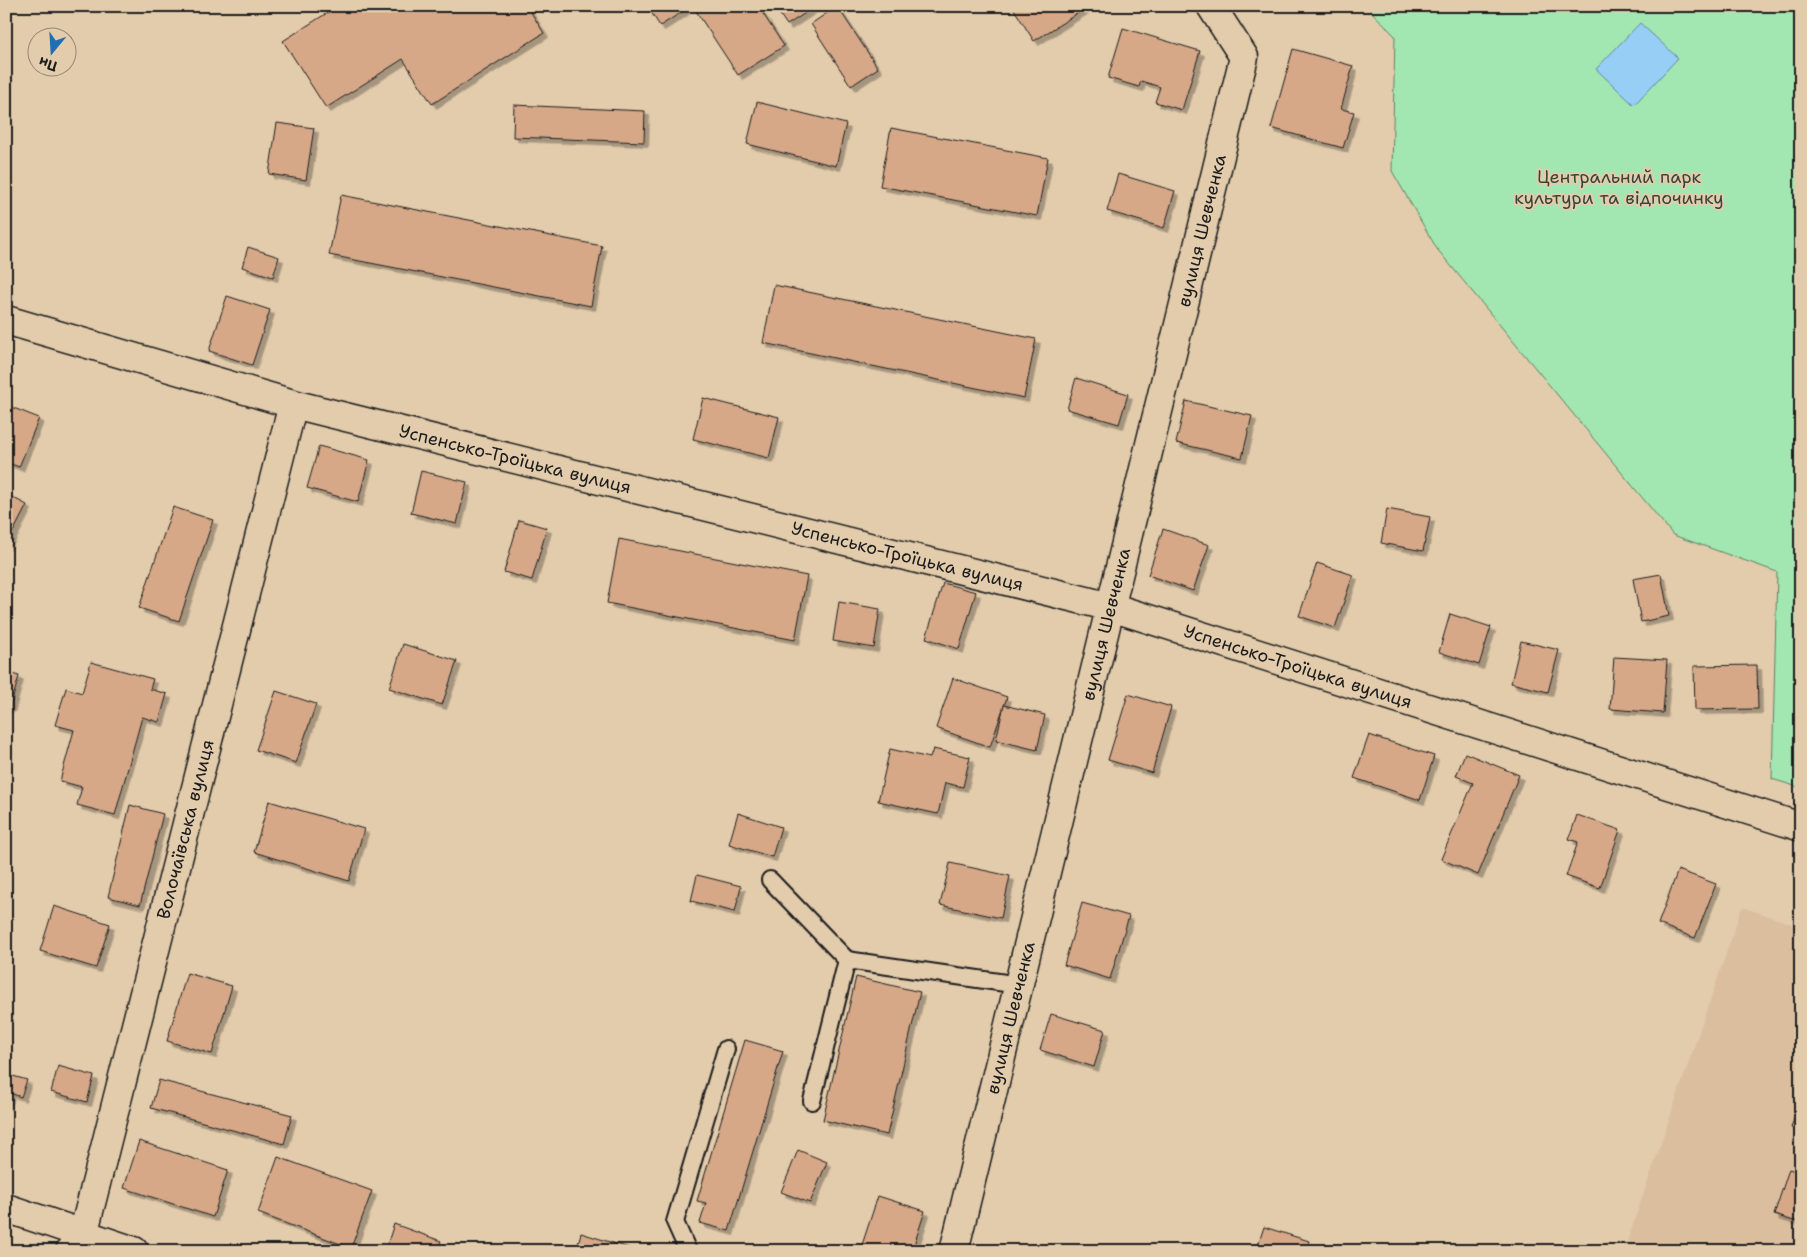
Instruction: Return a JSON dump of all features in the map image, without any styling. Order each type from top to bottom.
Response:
[{"type":"street","name":"вулиця Шевченка","points":[[954,1251],[1244,57],[1211,6]]},
{"type":"street","name":"Успенсько-Троїцька вулиця","points":[[6,320],[293,404],[1111,607],[1801,827]]},
{"type":"street","name":"Волочаївська вулиця","points":[[76,1243],[293,404]]},
{"type":"street","points":[[6,1208],[76,1243],[134,1251]]},
{"type":"lane","points":[[770,880],[847,960],[1019,985]]},
{"type":"lane","points":[[812,1101],[847,960]]},
{"type":"lane","points":[[688,1251],[675,1222],[726,1049]]},
{"type":"shaded area","points":[[1742,907],[1801,927],[1801,1251],[1624,1251]]},
{"type":"green space","name":"Центральний парк культури та відпочинку","points":[[1366,6],[1801,6],[1801,788],[1772,779],[1777,572],[1673,535],[1437,249],[1392,171],[1395,36]]},
{"type":"water","points":[[1640,23],[1678,58],[1634,105],[1596,69]]},
{"type":"building","points":[[338,6],[527,6],[544,33],[432,104],[403,59],[326,108],[283,41]]},
{"type":"building","points":[[647,6],[682,6],[685,10],[660,26]]},
{"type":"building","points":[[704,6],[758,6],[784,46],[738,75],[696,11]]},
{"type":"building","points":[[774,6],[816,6],[787,25]]},
{"type":"building","points":[[837,6],[878,68],[851,86],[811,24]]},
{"type":"building","points":[[1012,6],[1089,6],[1034,41]]},
{"type":"building","points":[[1123,28],[1200,51],[1182,110],[1155,102],[1160,87],[1141,81],[1139,87],[1108,78]]},
{"type":"building","points":[[1293,49],[1353,66],[1341,109],[1354,112],[1343,148],[1271,128]]},
{"type":"building","points":[[757,102],[846,124],[836,166],[747,144]]},
{"type":"building","points":[[514,105],[645,111],[644,142],[513,137]]},
{"type":"building","points":[[277,123],[314,128],[306,180],[269,174]]},
{"type":"building","points":[[891,128],[1048,158],[1037,216],[880,186]]},
{"type":"building","points":[[1118,174],[1175,191],[1164,228],[1107,211]]},
{"type":"building","points":[[341,195],[602,246],[591,306],[329,255]]},
{"type":"building","points":[[248,247],[279,257],[273,277],[242,267]]},
{"type":"building","points":[[774,285],[1036,339],[1024,398],[763,343]]},
{"type":"building","points":[[227,296],[270,310],[252,365],[209,351]]},
{"type":"building","points":[[1076,378],[1128,394],[1119,424],[1067,409]]},
{"type":"building","points":[[703,398],[779,417],[769,458],[693,439]]},
{"type":"building","points":[[1186,401],[1252,416],[1242,458],[1176,443]]},
{"type":"building","points":[[6,405],[39,418],[19,467],[6,462]]},
{"type":"building","points":[[319,446],[369,460],[358,502],[307,488]]},
{"type":"building","points":[[421,471],[467,482],[457,524],[411,513]]},
{"type":"building","points":[[6,494],[27,505],[6,546]]},
{"type":"building","points":[[173,507],[213,520],[179,621],[139,608]]},
{"type":"building","points":[[1387,509],[1430,517],[1423,551],[1381,543]]},
{"type":"building","points":[[519,520],[547,528],[532,580],[504,572]]},
{"type":"building","points":[[1163,529],[1209,545],[1193,591],[1148,575]]},
{"type":"building","points":[[619,539],[807,576],[795,640],[607,603]]},
{"type":"building","points":[[1317,563],[1353,575],[1335,628],[1299,616]]},
{"type":"building","points":[[1661,574],[1669,616],[1641,622],[1633,579]]},
{"type":"building","points":[[943,583],[976,592],[959,649],[926,638]]},
{"type":"building","points":[[839,602],[880,609],[874,648],[833,641]]},
{"type":"building","points":[[1450,614],[1491,627],[1479,665],[1439,652]]},
{"type":"building","points":[[1521,641],[1559,650],[1548,692],[1511,683]]},
{"type":"building","points":[[403,644],[457,661],[442,705],[389,688]]},
{"type":"building","points":[[1614,657],[1667,660],[1663,713],[1610,709]]},
{"type":"building","points":[[91,662],[153,679],[150,689],[167,694],[159,722],[142,717],[115,815],[77,805],[82,787],[60,781],[74,730],[55,725],[66,688],[82,693]]},
{"type":"building","points":[[1757,665],[1758,709],[1695,710],[1694,666]]},
{"type":"building","points":[[6,672],[19,676],[10,708],[6,707]]},
{"type":"building","points":[[953,678],[1007,697],[990,747],[936,728]]},
{"type":"building","points":[[276,691],[316,704],[296,763],[256,750]]},
{"type":"building","points":[[1128,694],[1171,707],[1152,773],[1108,760]]},
{"type":"building","points":[[1004,705],[1045,715],[1037,750],[996,740]]},
{"type":"building","points":[[1369,735],[1434,756],[1420,800],[1354,778]]},
{"type":"building","points":[[890,749],[930,758],[933,749],[970,757],[963,787],[945,783],[938,814],[878,801]]},
{"type":"building","points":[[1465,753],[1519,775],[1478,875],[1441,859],[1473,783],[1456,776]]},
{"type":"building","points":[[269,801],[364,829],[349,881],[254,852]]},
{"type":"building","points":[[130,805],[163,814],[140,905],[108,897]]},
{"type":"building","points":[[738,813],[781,827],[772,857],[729,844]]},
{"type":"building","points":[[1577,815],[1620,830],[1600,888],[1566,876],[1578,842],[1569,839]]},
{"type":"building","points":[[950,863],[1010,876],[1001,918],[940,905]]},
{"type":"building","points":[[1678,870],[1716,884],[1695,938],[1658,924]]},
{"type":"building","points":[[697,875],[741,886],[735,912],[691,901]]},
{"type":"building","points":[[1082,903],[1129,916],[1110,979],[1064,965]]},
{"type":"building","points":[[54,906],[110,924],[96,968],[40,951]]},
{"type":"building","points":[[187,973],[232,986],[212,1054],[167,1041]]},
{"type":"building","points":[[856,977],[920,992],[887,1135],[823,1120]]},
{"type":"building","points":[[1051,1014],[1105,1030],[1094,1067],[1040,1050]]},
{"type":"building","points":[[745,1040],[783,1051],[729,1231],[700,1223],[706,1203],[697,1201]]},
{"type":"building","points":[[58,1066],[94,1076],[87,1102],[51,1092]]},
{"type":"building","points":[[6,1074],[27,1080],[21,1097],[10,1093],[6,1106]]},
{"type":"building","points":[[159,1080],[292,1115],[284,1144],[151,1108]]},
{"type":"building","points":[[1801,1097],[1801,1131],[1791,1128]]},
{"type":"building","points":[[139,1141],[228,1170],[213,1217],[124,1188]]},
{"type":"building","points":[[798,1150],[827,1162],[810,1203],[781,1192]]},
{"type":"building","points":[[278,1157],[372,1191],[351,1248],[258,1213]]},
{"type":"building","points":[[1789,1169],[1801,1173],[1801,1223],[1774,1215]]},
{"type":"building","points":[[878,1196],[925,1211],[912,1251],[860,1251]]},
{"type":"building","points":[[394,1224],[441,1241],[437,1251],[385,1251]]},
{"type":"building","points":[[1264,1227],[1309,1241],[1306,1251],[1256,1251]]},
{"type":"building","points":[[581,1233],[639,1251],[576,1251]]}]
